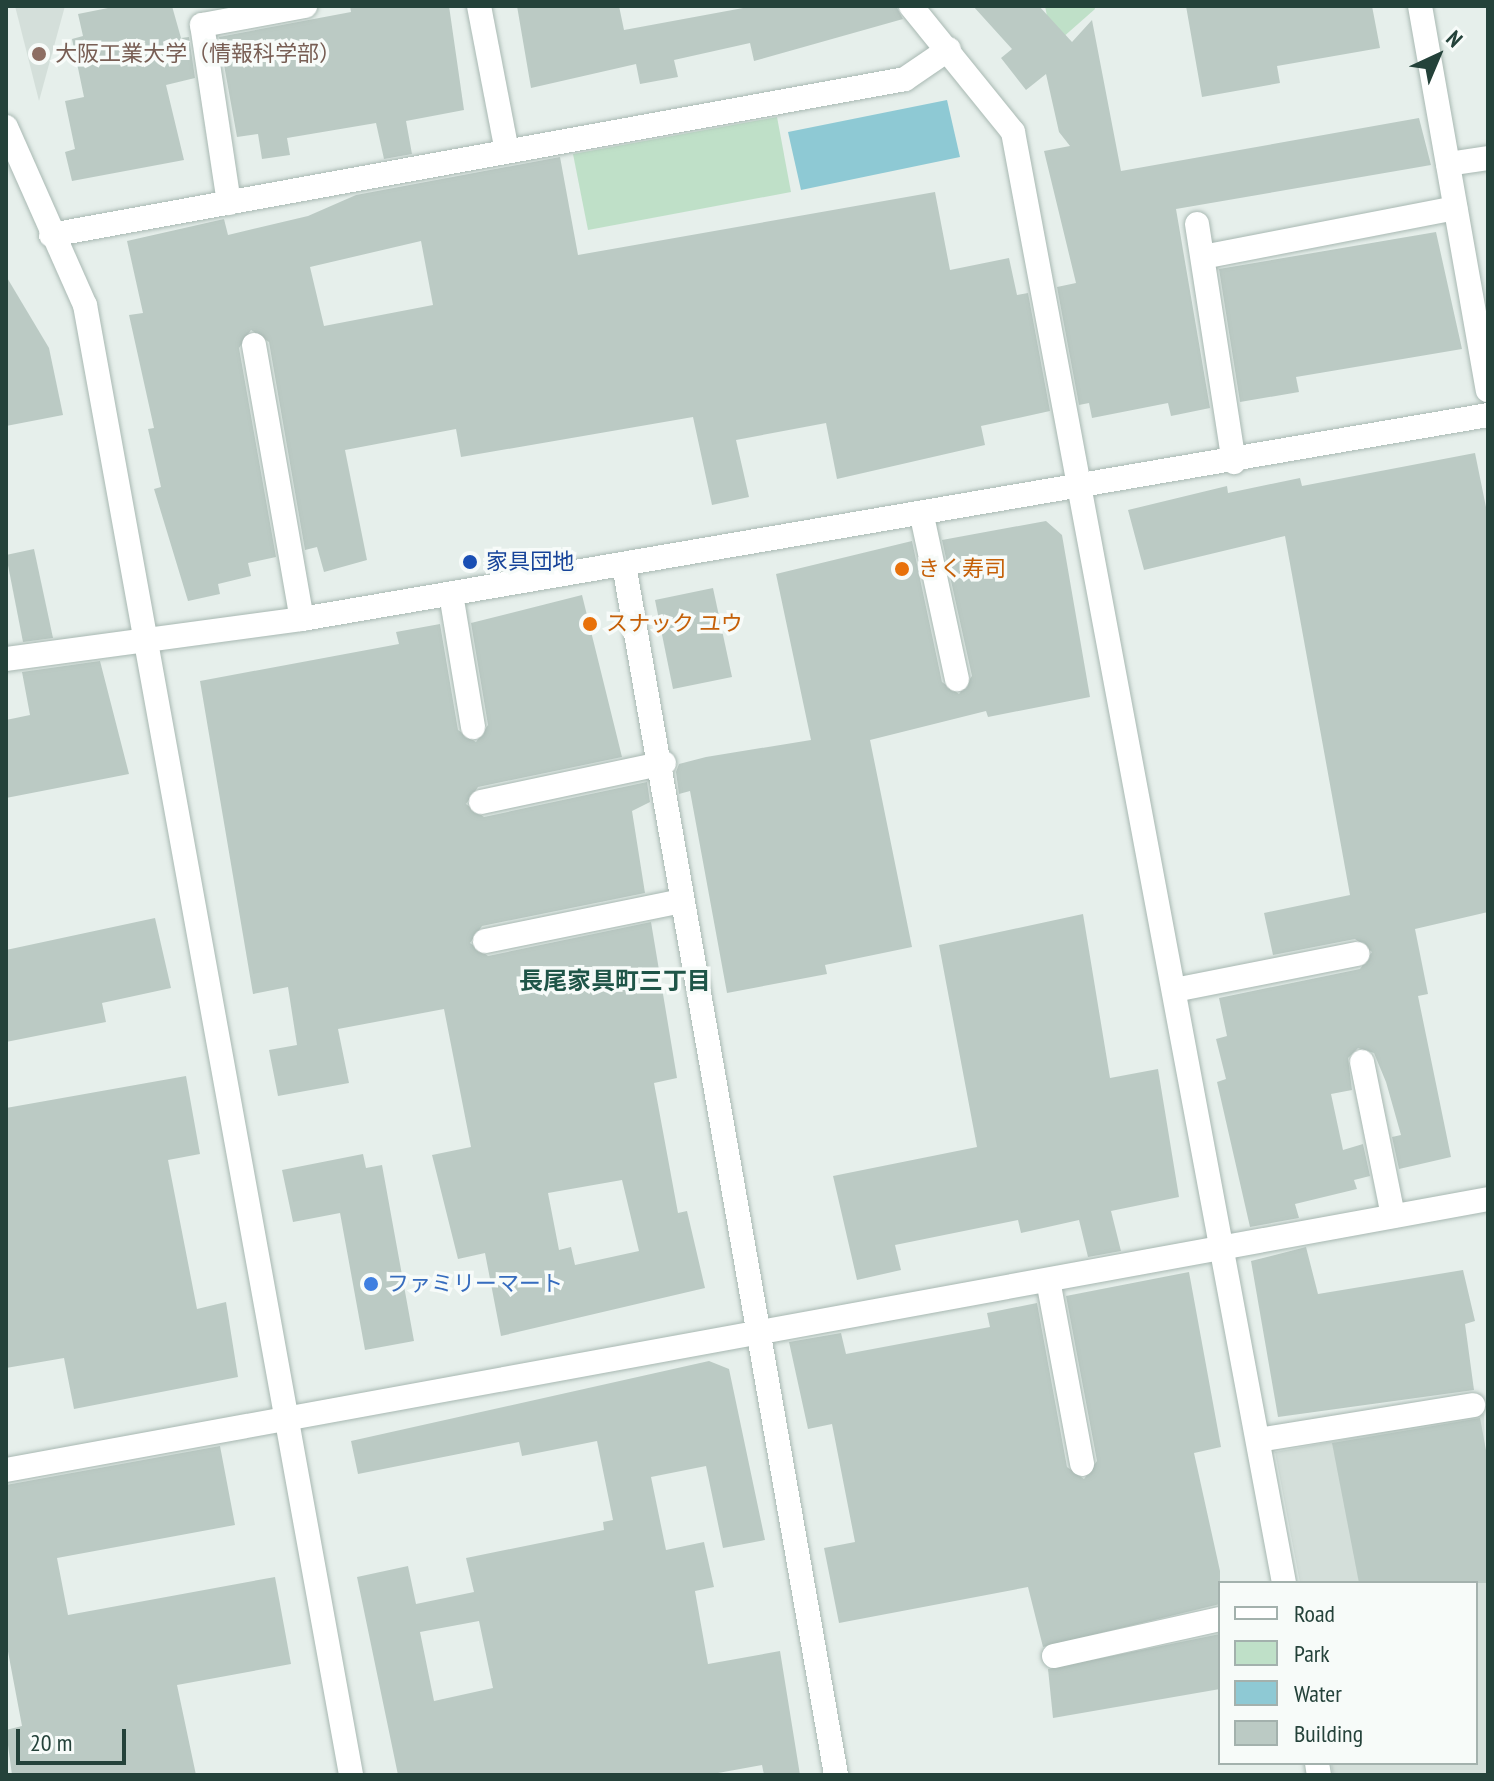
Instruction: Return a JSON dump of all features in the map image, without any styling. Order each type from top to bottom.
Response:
[{"type":"street","points":[[229,203],[202,25],[305,6]]},
{"type":"street","points":[[479,6],[507,151]]},
{"type":"street","points":[[911,6],[949,49],[1013,132],[1084,489],[1284,1581]]},
{"type":"street","points":[[1420,6],[1488,390]]},
{"type":"street","points":[[51,235],[905,79],[949,49]]},
{"type":"street","points":[[6,127],[51,235],[85,305],[141,639],[288,1419],[351,1775]]},
{"type":"street","points":[[1448,164],[1488,158]]},
{"type":"street","points":[[1203,257],[1455,208]]},
{"type":"street","points":[[1197,224],[1234,462]]},
{"type":"street","points":[[254,345],[302,619]]},
{"type":"street","points":[[6,659],[302,619],[1084,489],[1488,415]]},
{"type":"street","points":[[922,516],[957,679]]},
{"type":"street","points":[[624,565],[664,763],[681,901],[836,1775]]},
{"type":"street","points":[[451,594],[473,727]]},
{"type":"street","points":[[481,802],[664,763]]},
{"type":"street","points":[[485,941],[681,901]]},
{"type":"street","points":[[1175,990],[1357,954]]},
{"type":"street","points":[[1362,1062],[1393,1216]]},
{"type":"street","points":[[6,1470],[1488,1199]]},
{"type":"street","points":[[1048,1280],[1082,1464]]},
{"type":"street","points":[[1258,1440],[1473,1405]]},
{"type":"street","points":[[1054,1656],[1218,1619]]},
{"type":"shaded area","name":"大阪工業大学（情報科学部）","points":[[15,6],[65,6],[39,101]]},
{"type":"shaded area","points":[[1484,1414],[1488,1566],[1406,1581],[1300,1581],[1275,1452]]},
{"type":"shaded area","points":[[1488,1571],[1488,1775],[1333,1775],[1331,1765],[1478,1765],[1478,1581]]},
{"type":"green space","points":[[1045,6],[1094,6],[1095,9],[1053,46]]},
{"type":"green space","points":[[777,117],[791,192],[588,230],[573,154]]},
{"type":"water","points":[[947,100],[960,157],[801,190],[788,132]]},
{"type":"building","points":[[118,6],[172,6],[181,38],[189,37],[195,78],[166,85],[184,160],[72,181],[65,152],[75,149],[65,101],[84,97],[72,39],[83,36],[78,14]]},
{"type":"building","points":[[350,6],[449,6],[464,110],[406,121],[412,154],[384,159],[376,123],[287,138],[290,155],[262,159],[258,134],[237,137],[219,37],[351,12]]},
{"type":"building","points":[[517,6],[619,6],[624,30],[754,6],[896,6],[903,19],[754,61],[750,43],[674,60],[678,77],[640,84],[636,64],[531,88]]},
{"type":"building","points":[[973,6],[1039,6],[1072,42],[1092,20],[1121,171],[1419,118],[1431,165],[1176,209],[1210,408],[1171,416],[1168,403],[1092,418],[1089,403],[1079,405],[1057,287],[1076,283],[1044,151],[1070,146],[1059,132],[1046,74],[1026,90],[1001,58],[1012,49]]},
{"type":"building","points":[[1186,6],[1372,6],[1380,48],[1277,66],[1280,83],[1202,97]]},
{"type":"building","points":[[560,157],[578,255],[935,192],[950,270],[1009,258],[1017,295],[1028,293],[1050,411],[981,426],[985,445],[837,479],[826,423],[736,440],[749,497],[712,505],[693,417],[461,457],[456,429],[345,450],[367,560],[324,572],[317,547],[305,550],[269,342],[251,330],[239,348],[276,557],[248,563],[251,576],[218,584],[220,594],[188,601],[154,489],[161,487],[148,429],[154,428],[129,315],[143,313],[127,241],[224,219],[228,235],[308,216],[356,195]],"holes":[[[421,241],[433,305],[324,326],[310,267]]]},
{"type":"building","points":[[1436,232],[1462,349],[1296,377],[1299,392],[1240,402],[1219,269]]},
{"type":"building","points":[[6,276],[49,348],[63,415],[6,426]]},
{"type":"building","points":[[1475,453],[1488,517],[1488,912],[1415,929],[1428,994],[1418,996],[1451,1157],[1399,1169],[1392,1137],[1401,1135],[1386,1082],[1374,1053],[1358,1048],[1348,1058],[1352,1090],[1331,1094],[1343,1150],[1363,1144],[1370,1176],[1354,1180],[1357,1189],[1295,1204],[1299,1218],[1250,1227],[1217,1082],[1226,1079],[1216,1039],[1227,1036],[1219,998],[1360,969],[1372,952],[1355,939],[1273,955],[1264,913],[1350,895],[1285,536],[1144,570],[1128,510],[1227,486],[1228,493],[1300,478],[1302,486]]},
{"type":"building","points":[[1046,521],[1062,535],[1090,697],[988,717],[986,711],[870,740],[912,947],[825,965],[827,974],[727,993],[690,791],[679,794],[676,772],[679,764],[706,757],[811,740],[776,574],[912,541],[942,682],[959,694],[972,676],[942,540]]},
{"type":"building","points":[[34,549],[53,638],[23,642],[6,555]]},
{"type":"building","points":[[713,588],[732,677],[673,689],[655,600]]},
{"type":"building","points":[[582,595],[622,757],[478,787],[466,804],[484,817],[647,782],[650,802],[632,811],[645,893],[482,926],[470,943],[488,956],[651,922],[677,1078],[654,1083],[678,1213],[687,1211],[705,1288],[501,1336],[485,1253],[458,1259],[432,1155],[471,1147],[444,1009],[338,1029],[349,1083],[278,1096],[269,1050],[297,1045],[288,987],[253,994],[200,681],[399,644],[396,632],[440,624],[458,730],[476,742],[488,725],[471,623]],"holes":[[[622,1180],[639,1251],[575,1265],[571,1247],[559,1250],[548,1193]]]},
{"type":"building","points":[[100,661],[129,774],[6,798],[6,720],[30,715],[22,672]]},
{"type":"building","points":[[1083,914],[1110,1078],[1158,1069],[1179,1197],[1111,1211],[1121,1251],[1088,1257],[1079,1220],[1021,1233],[1018,1220],[895,1245],[901,1270],[857,1280],[833,1176],[977,1147],[939,945]]},
{"type":"building","points":[[155,918],[171,988],[102,1003],[106,1022],[6,1042],[6,950]]},
{"type":"building","points":[[186,1076],[200,1154],[168,1160],[197,1309],[226,1302],[238,1377],[74,1409],[64,1358],[6,1368],[6,1108]]},
{"type":"building","points":[[363,1154],[366,1168],[382,1165],[414,1341],[365,1350],[340,1213],[293,1222],[282,1170]]},
{"type":"building","points":[[1306,1247],[1318,1294],[1463,1270],[1475,1321],[1465,1324],[1474,1390],[1278,1417],[1251,1261]]},
{"type":"building","points":[[1189,1272],[1221,1447],[1194,1453],[1220,1571],[1218,1604],[1043,1647],[1028,1587],[839,1623],[824,1548],[855,1542],[832,1424],[808,1429],[789,1342],[841,1333],[846,1354],[990,1327],[987,1313],[1037,1303],[1067,1467],[1084,1479],[1097,1461],[1066,1296]]},
{"type":"building","points":[[709,1361],[729,1369],[765,1540],[723,1548],[706,1466],[651,1477],[666,1550],[704,1542],[714,1587],[695,1591],[708,1664],[780,1651],[800,1775],[764,1775],[762,1765],[707,1775],[398,1775],[357,1577],[408,1566],[416,1604],[474,1592],[466,1558],[604,1530],[603,1522],[613,1520],[597,1441],[522,1456],[519,1442],[358,1474],[351,1441]],"holes":[[[479,1621],[493,1688],[434,1701],[420,1632]]]},
{"type":"building","points":[[1480,1418],[1488,1461],[1488,1583],[1359,1581],[1332,1443]]},
{"type":"building","points":[[220,1446],[235,1525],[57,1558],[68,1615],[275,1577],[291,1664],[177,1685],[196,1775],[12,1775],[6,1730],[22,1726],[6,1641],[6,1485]]},
{"type":"building","points":[[1218,1634],[1218,1689],[1053,1718],[1048,1669]]},
{"type":"place","name":"大阪工業大学（情報科学部）","points":[[39,54]]},
{"type":"place","name":"家具団地","points":[[470,562]]},
{"type":"place","name":"きく寿司","points":[[902,569]]},
{"type":"place","name":"スナック ユウ","points":[[590,624]]},
{"type":"place","name":"ファミリーマート","points":[[371,1284]]},
{"type":"district","name":"長尾家具町三丁目","points":[[615,981]]}]
